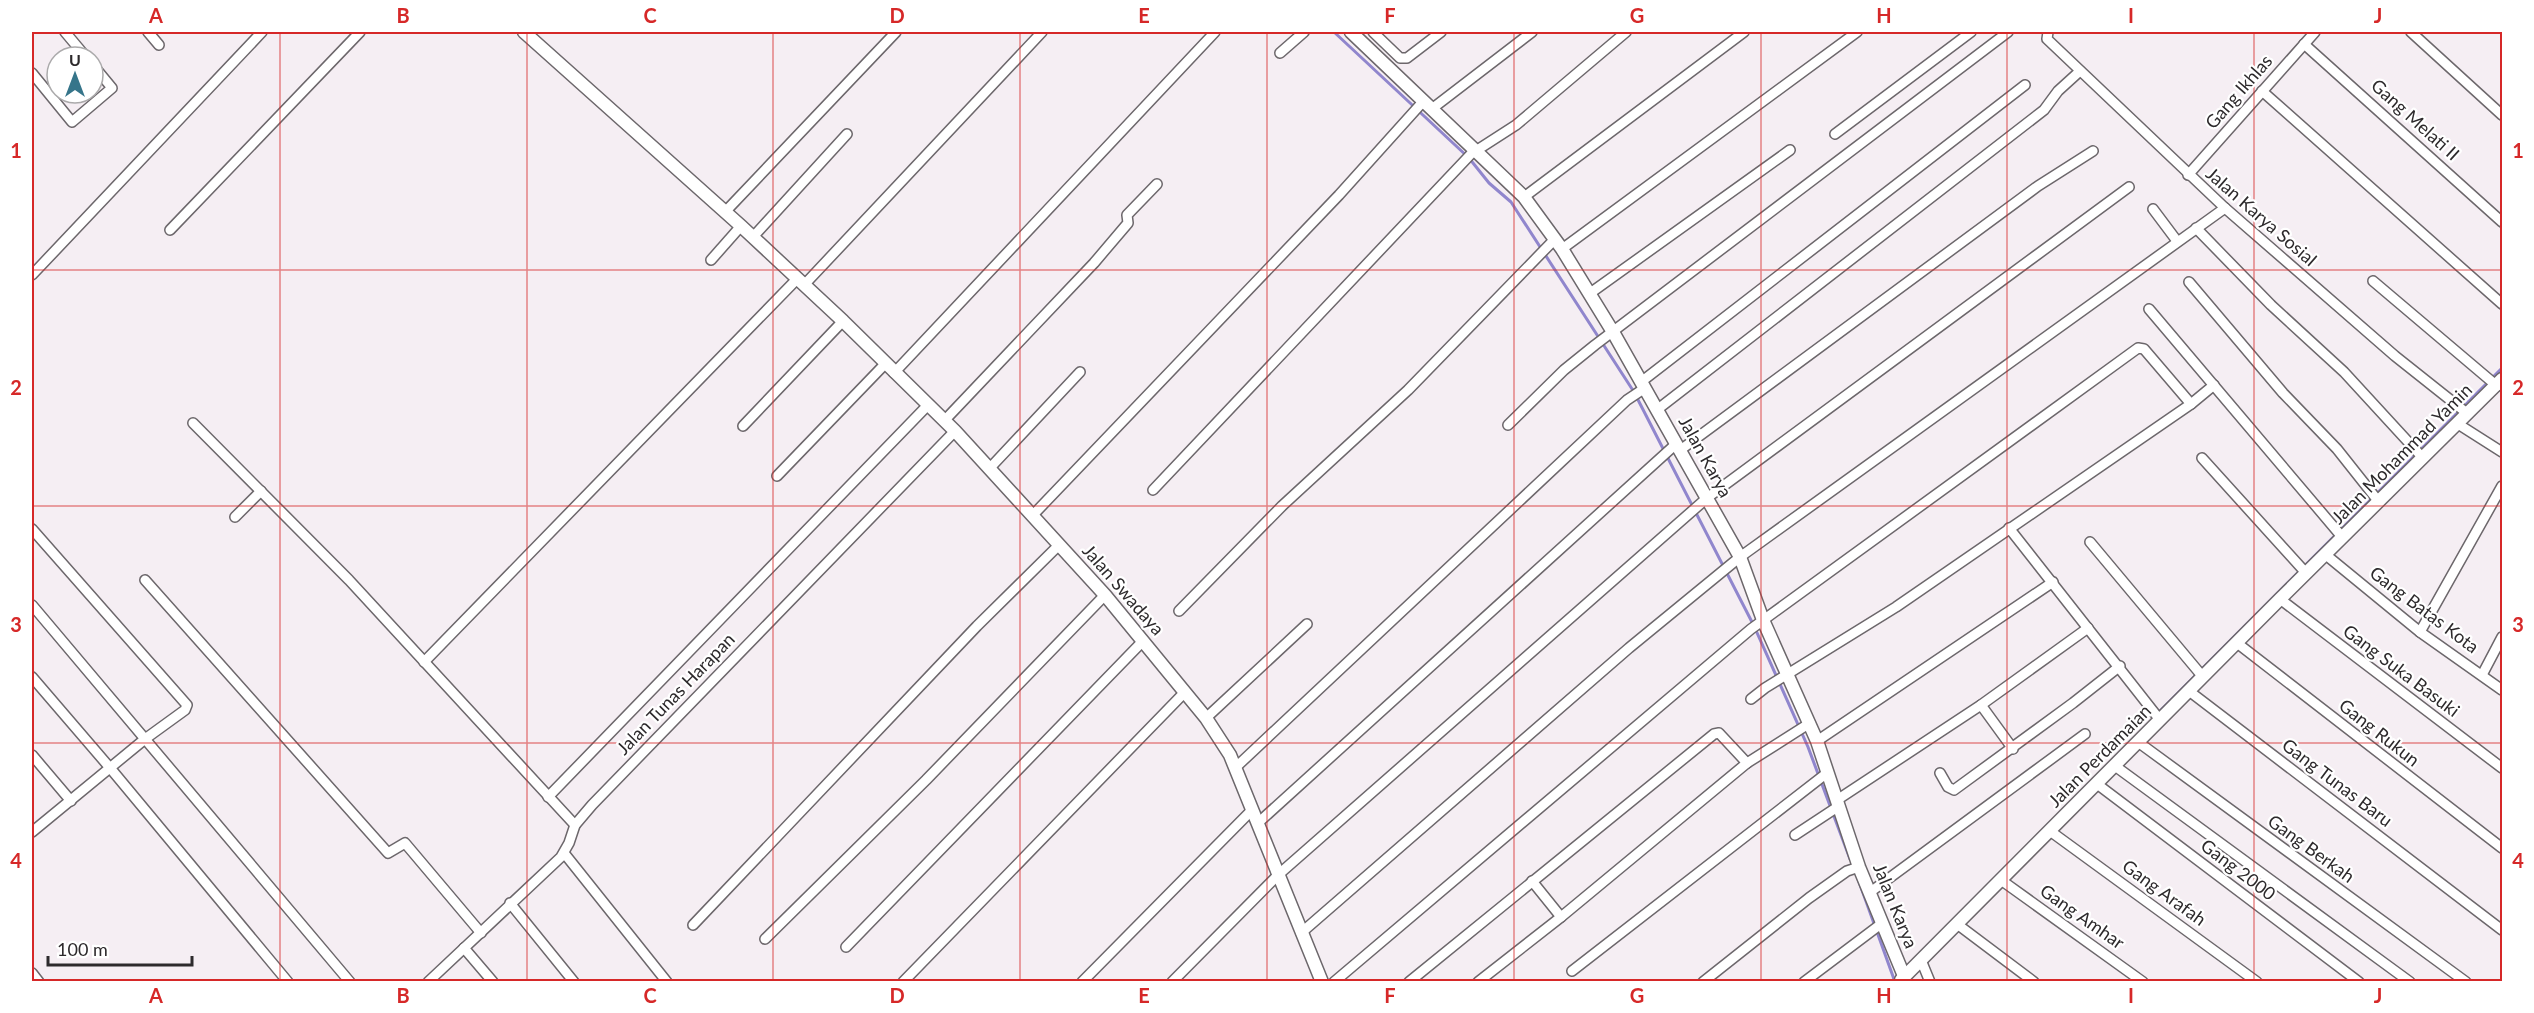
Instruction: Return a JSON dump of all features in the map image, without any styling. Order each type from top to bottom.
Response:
[{"type":"street","points":[[65,32],[76,45]]},
{"type":"street","points":[[148,32],[159,45]]},
{"type":"street","points":[[32,275],[262,32]]},
{"type":"street","points":[[170,230],[360,32]]},
{"type":"street","name":"Jalan Swadaya","points":[[524,32],[741,226],[843,321],[955,431],[1105,595],[1206,718],[1230,755],[1322,981]]},
{"type":"street","points":[[725,212],[896,32]]},
{"type":"street","points":[[424,662],[801,281],[1042,32]]},
{"type":"street","points":[[894,373],[1215,32]]},
{"type":"street","points":[[1280,53],[1304,32]]},
{"type":"street","name":"Jalan Karya","points":[[1352,32],[1426,105],[1470,155],[1524,196],[1589,294],[1608,335],[1658,409],[1675,448],[1737,560],[1758,624],[1782,679],[1817,741],[1823,776],[1838,803],[1854,869],[1869,893],[1876,927],[1902,975]]},
{"type":"street","points":[[1373,32],[1400,58],[1407,58],[1441,32]]},
{"type":"street","points":[[1033,515],[1339,195],[1412,114],[1532,32]]},
{"type":"street","points":[[1153,490],[1470,155],[1516,125],[1626,32]]},
{"type":"street","points":[[1524,196],[1744,32]]},
{"type":"street","points":[[1179,611],[1282,506],[1408,390],[1539,258],[1857,32]]},
{"type":"street","points":[[1835,134],[1971,32]]},
{"type":"street","points":[[1508,424],[1564,370],[1594,345],[2008,32]]},
{"type":"street","name":"Jalan Karya Sosial","points":[[2048,32],[2047,39],[2188,175],[2386,348],[2468,414]]},
{"type":"street","name":"Gang Ikhlas","points":[[2188,175],[2315,32]]},
{"type":"street","points":[[2411,32],[2502,115]]},
{"type":"street","name":"Gang Melati II","points":[[2304,44],[2502,222]]},
{"type":"street","points":[[1658,409],[2044,110],[2058,91],[2080,71]]},
{"type":"street","points":[[32,73],[45,89]]},
{"type":"street","points":[[105,80],[112,88],[105,94]]},
{"type":"street","points":[[1235,768],[1641,387],[2025,85]]},
{"type":"street","points":[[2262,92],[2502,304]]},
{"type":"street","points":[[58,105],[72,122],[92,105]]},
{"type":"street","points":[[753,237],[847,134]]},
{"type":"street","points":[[1589,294],[1790,150]]},
{"type":"street","points":[[1259,822],[1659,460],[2038,186],[2093,151]]},
{"type":"street","points":[[944,421],[1094,263],[1128,223],[1128,213],[1157,184]]},
{"type":"street","points":[[1172,981],[1278,875],[1703,501],[2129,187]]},
{"type":"street","points":[[1301,933],[1620,656],[1737,560],[2225,208]]},
{"type":"street","points":[[2153,209],[2177,241]]},
{"type":"street","points":[[711,260],[741,226]]},
{"type":"street","points":[[2196,228],[2271,305],[2344,372],[2423,458]]},
{"type":"street","points":[[2373,281],[2500,382]]},
{"type":"street","points":[[2189,282],[2283,393],[2337,449],[2376,498]]},
{"type":"street","points":[[2149,309],[2343,538]]},
{"type":"street","points":[[743,426],[843,321]]},
{"type":"street","points":[[1334,981],[1758,624],[2138,348],[2144,349],[2192,404]]},
{"type":"street","points":[[777,476],[885,364]]},
{"type":"street","points":[[989,469],[1080,372]]},
{"type":"street","name":"Jalan Mohammad Yamin","points":[[2326,555],[2376,498],[2423,458],[2500,382]]},
{"type":"street","points":[[1751,699],[1896,607],[2192,404],[2214,385]]},
{"type":"street","points":[[548,797],[928,405]]},
{"type":"street","points":[[193,423],[349,580],[574,825]]},
{"type":"street","points":[[2458,424],[2502,452]]},
{"type":"street","name":"Jalan Tunas Harapan","points":[[428,981],[564,853],[574,825],[955,431]]},
{"type":"street","points":[[2202,458],[2306,573]]},
{"type":"street","points":[[2420,632],[2502,486]]},
{"type":"street","points":[[235,517],[261,491]]},
{"type":"street","points":[[2009,528],[2120,666],[2160,720]]},
{"type":"street","points":[[32,529],[187,705],[184,710],[145,739],[71,801],[33,827]]},
{"type":"street","points":[[2090,542],[2203,677]]},
{"type":"street","points":[[693,925],[977,626],[1059,545]]},
{"type":"street","name":"Jalan Perdamaian","points":[[1902,975],[1921,960],[2326,555]]},
{"type":"street","name":"Gang Batas Kota","points":[[2326,555],[2420,632],[2502,690]]},
{"type":"street","points":[[145,580],[388,854],[405,843],[481,933]]},
{"type":"street","points":[[1817,741],[2053,582]]},
{"type":"street","points":[[765,939],[926,780],[1105,595]]},
{"type":"street","name":"Gang Suka Basuki","points":[[2280,599],[2502,768]]},
{"type":"street","points":[[32,605],[350,981]]},
{"type":"street","points":[[1206,718],[1307,624]]},
{"type":"street","points":[[1795,835],[2088,628]]},
{"type":"street","points":[[2482,675],[2502,637]]},
{"type":"street","points":[[846,947],[1143,641]]},
{"type":"street","name":"Gang Rukun","points":[[2237,643],[2502,849]]},
{"type":"street","points":[[1940,773],[1948,787],[1954,790],[2120,666]]},
{"type":"street","points":[[32,677],[288,981]]},
{"type":"street","name":"Gang Tunas Baru","points":[[2189,691],[2502,930]]},
{"type":"street","points":[[903,981],[1185,692]]},
{"type":"street","points":[[1982,705],[2013,748]]},
{"type":"street","points":[[1478,981],[1561,917],[1747,763],[1807,724]]},
{"type":"street","points":[[1409,981],[1714,734],[1719,733],[1747,763]]},
{"type":"street","points":[[1869,893],[2085,734]]},
{"type":"street","name":"Gang Berkah","points":[[2138,742],[2466,981]]},
{"type":"street","points":[[32,755],[71,801]]},
{"type":"street","points":[[2115,766],[2410,981]]},
{"type":"street","points":[[1572,972],[1823,776]]},
{"type":"street","name":"Gang 2000","points":[[2097,784],[2359,981]]},
{"type":"street","points":[[1082,981],[1252,810]]},
{"type":"street","name":"Gang Arafah","points":[[2050,831],[2257,981]]},
{"type":"street","points":[[564,853],[667,981]]},
{"type":"street","points":[[1703,981],[1809,898],[1854,869]]},
{"type":"street","name":"Gang Amhar","points":[[2001,880],[2143,981]]},
{"type":"street","points":[[1532,881],[1561,917]]},
{"type":"street","points":[[510,903],[574,981]]},
{"type":"street","points":[[1957,924],[2034,981]]},
{"type":"street","points":[[1804,981],[1876,927]]},
{"type":"street","points":[[464,948],[494,981]]},
{"type":"street","points":[[1921,960],[1930,981]]},
{"type":"street","points":[[32,973],[39,981]]},
{"type":"waterway","points":[[1334,32],[1469,158],[1489,183],[1511,202],[1634,392],[1754,626],[1808,747],[1850,859]]},
{"type":"waterway","points":[[2160,711],[2502,368]]},
{"type":"waterway","points":[[1858,879],[1895,982]]}]
